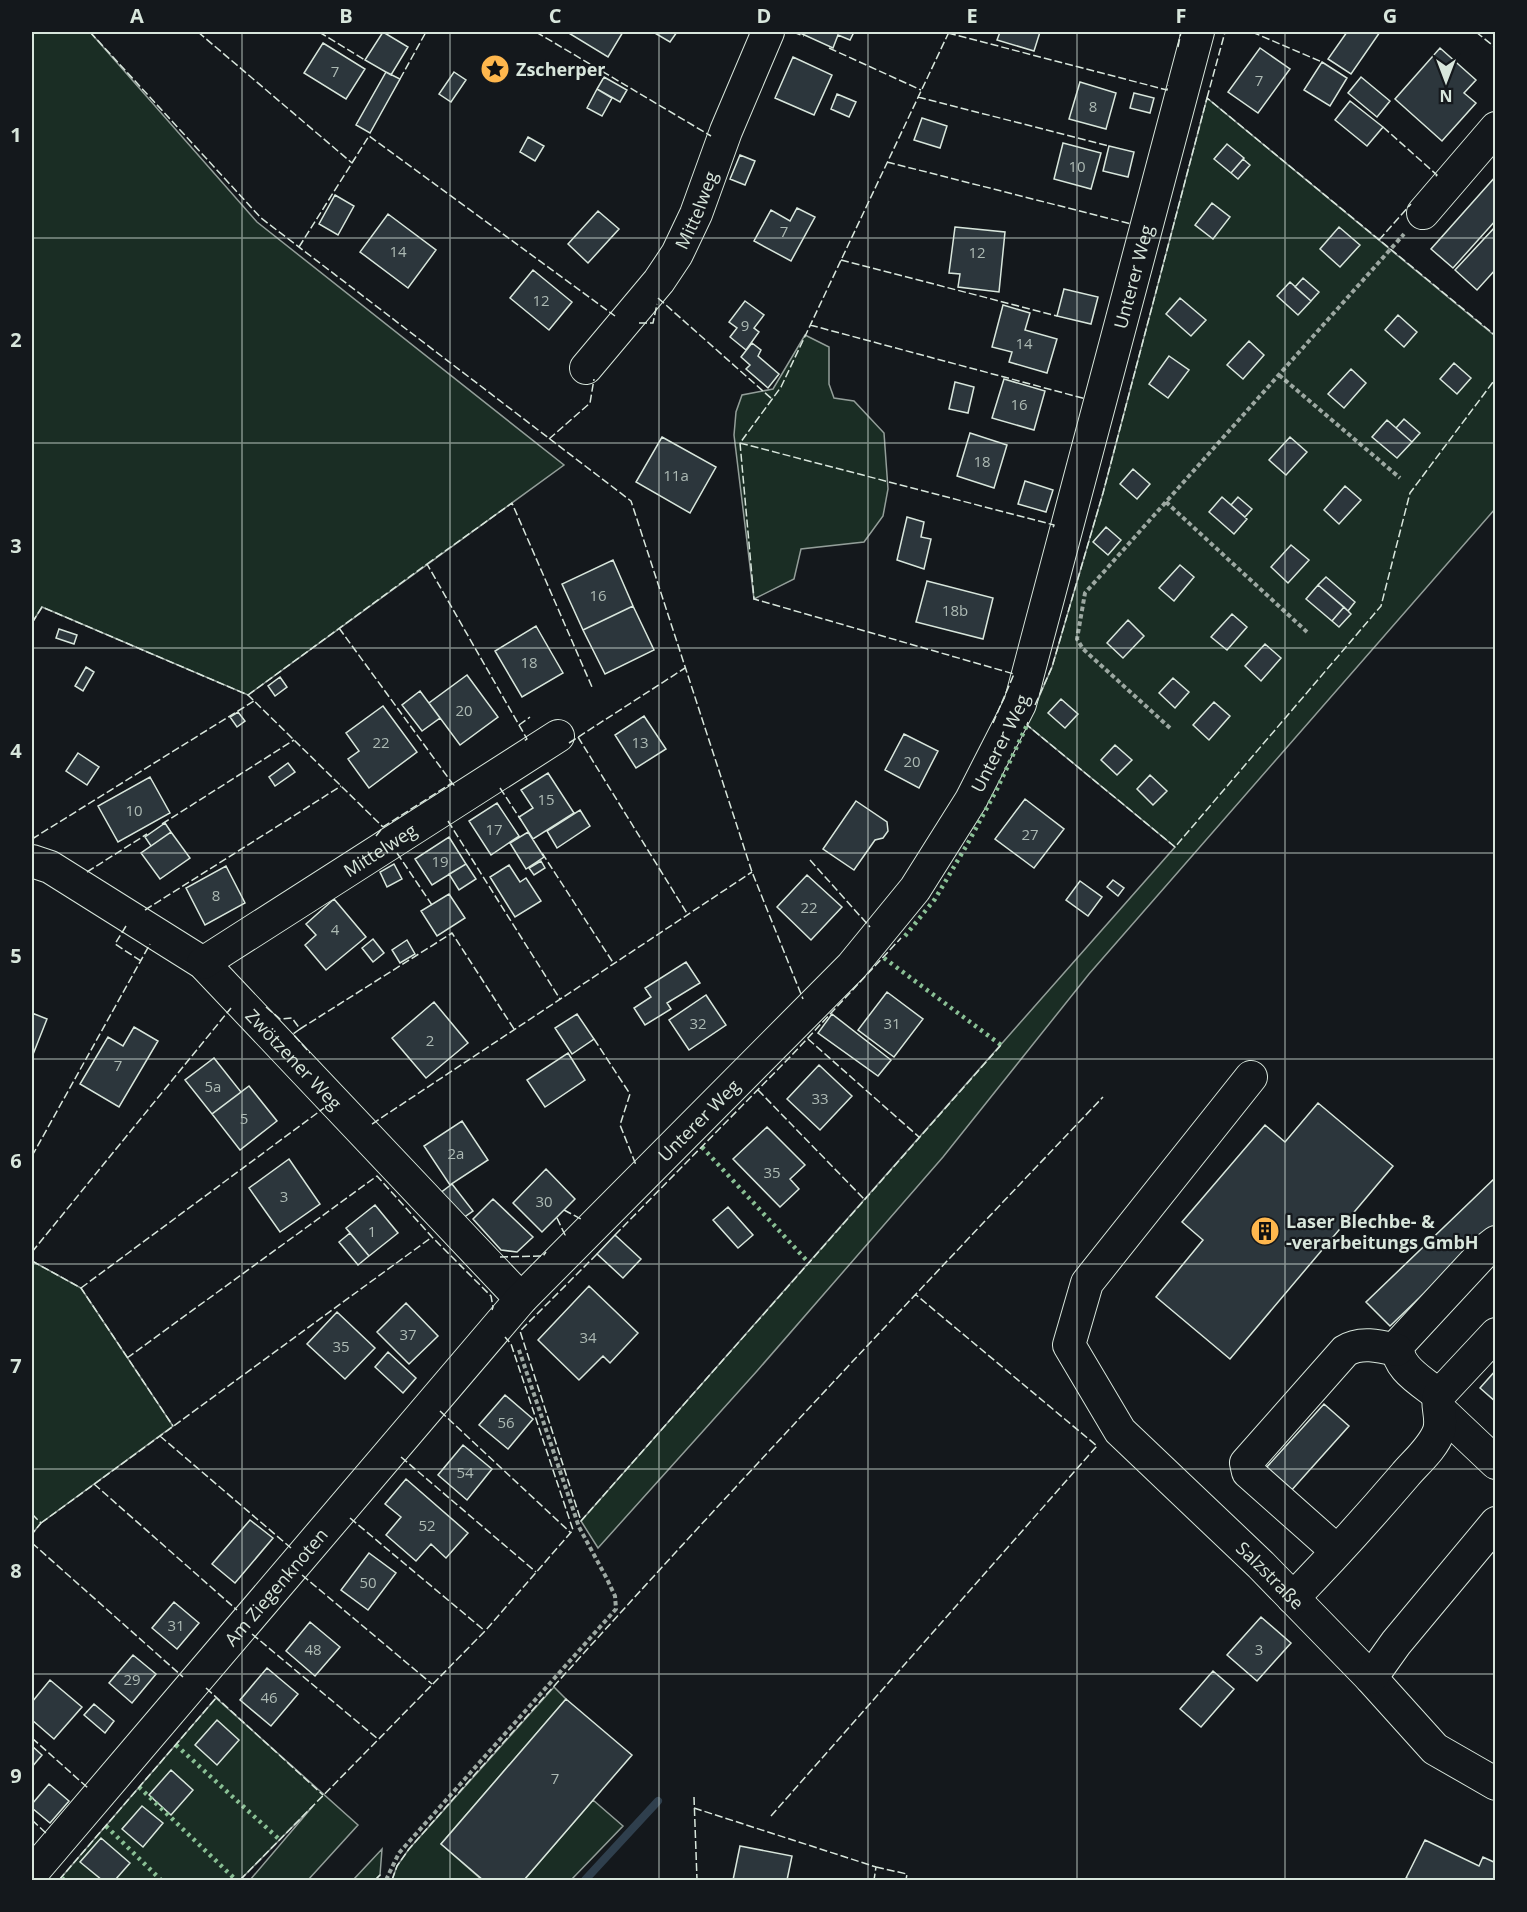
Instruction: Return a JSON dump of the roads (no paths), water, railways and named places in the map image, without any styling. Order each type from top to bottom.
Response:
[{"type":"street","name":"Mittelweg","points":[[586,368],[659,281],[678,254],[768,32]]},
{"type":"street","name":"Unterer Weg","points":[[521,1299],[852,966],[915,889],[971,800],[1020,704],[1198,32]]},
{"type":"street","points":[[1423,213],[1496,128]]},
{"type":"street","name":"Mittelweg","points":[[203,963],[558,736]]},
{"type":"street","name":"Zwötzener Weg","points":[[32,861],[50,867],[203,963],[521,1299]]},
{"type":"street","name":"Salzstraße","points":[[1251,1077],[1087,1283],[1069,1345],[1120,1431],[1261,1565],[1371,1678],[1435,1749],[1496,1784]]},
{"type":"street","points":[[1496,1242],[1400,1343],[1397,1350],[1404,1365],[1496,1463]]},
{"type":"street","name":"Am Ziegenknoten","points":[[32,1873],[521,1299]]},
{"type":"street","points":[[1293,1598],[1435,1439],[1440,1425],[1440,1403],[1496,1334]]},
{"type":"street","points":[[1337,1551],[1248,1472],[1246,1463],[1345,1351],[1355,1346],[1397,1350]]},
{"type":"street","points":[[1371,1678],[1396,1643],[1496,1523]]},
{"type":"waterway","points":[[585,1880],[658,1801]]},
{"type":"place","name":"Zscherper","points":[[495,69]]},
{"type":"place","name":"Laser Blechbe- & -verarbeitungs GmbH","points":[[1265,1231]]}]
